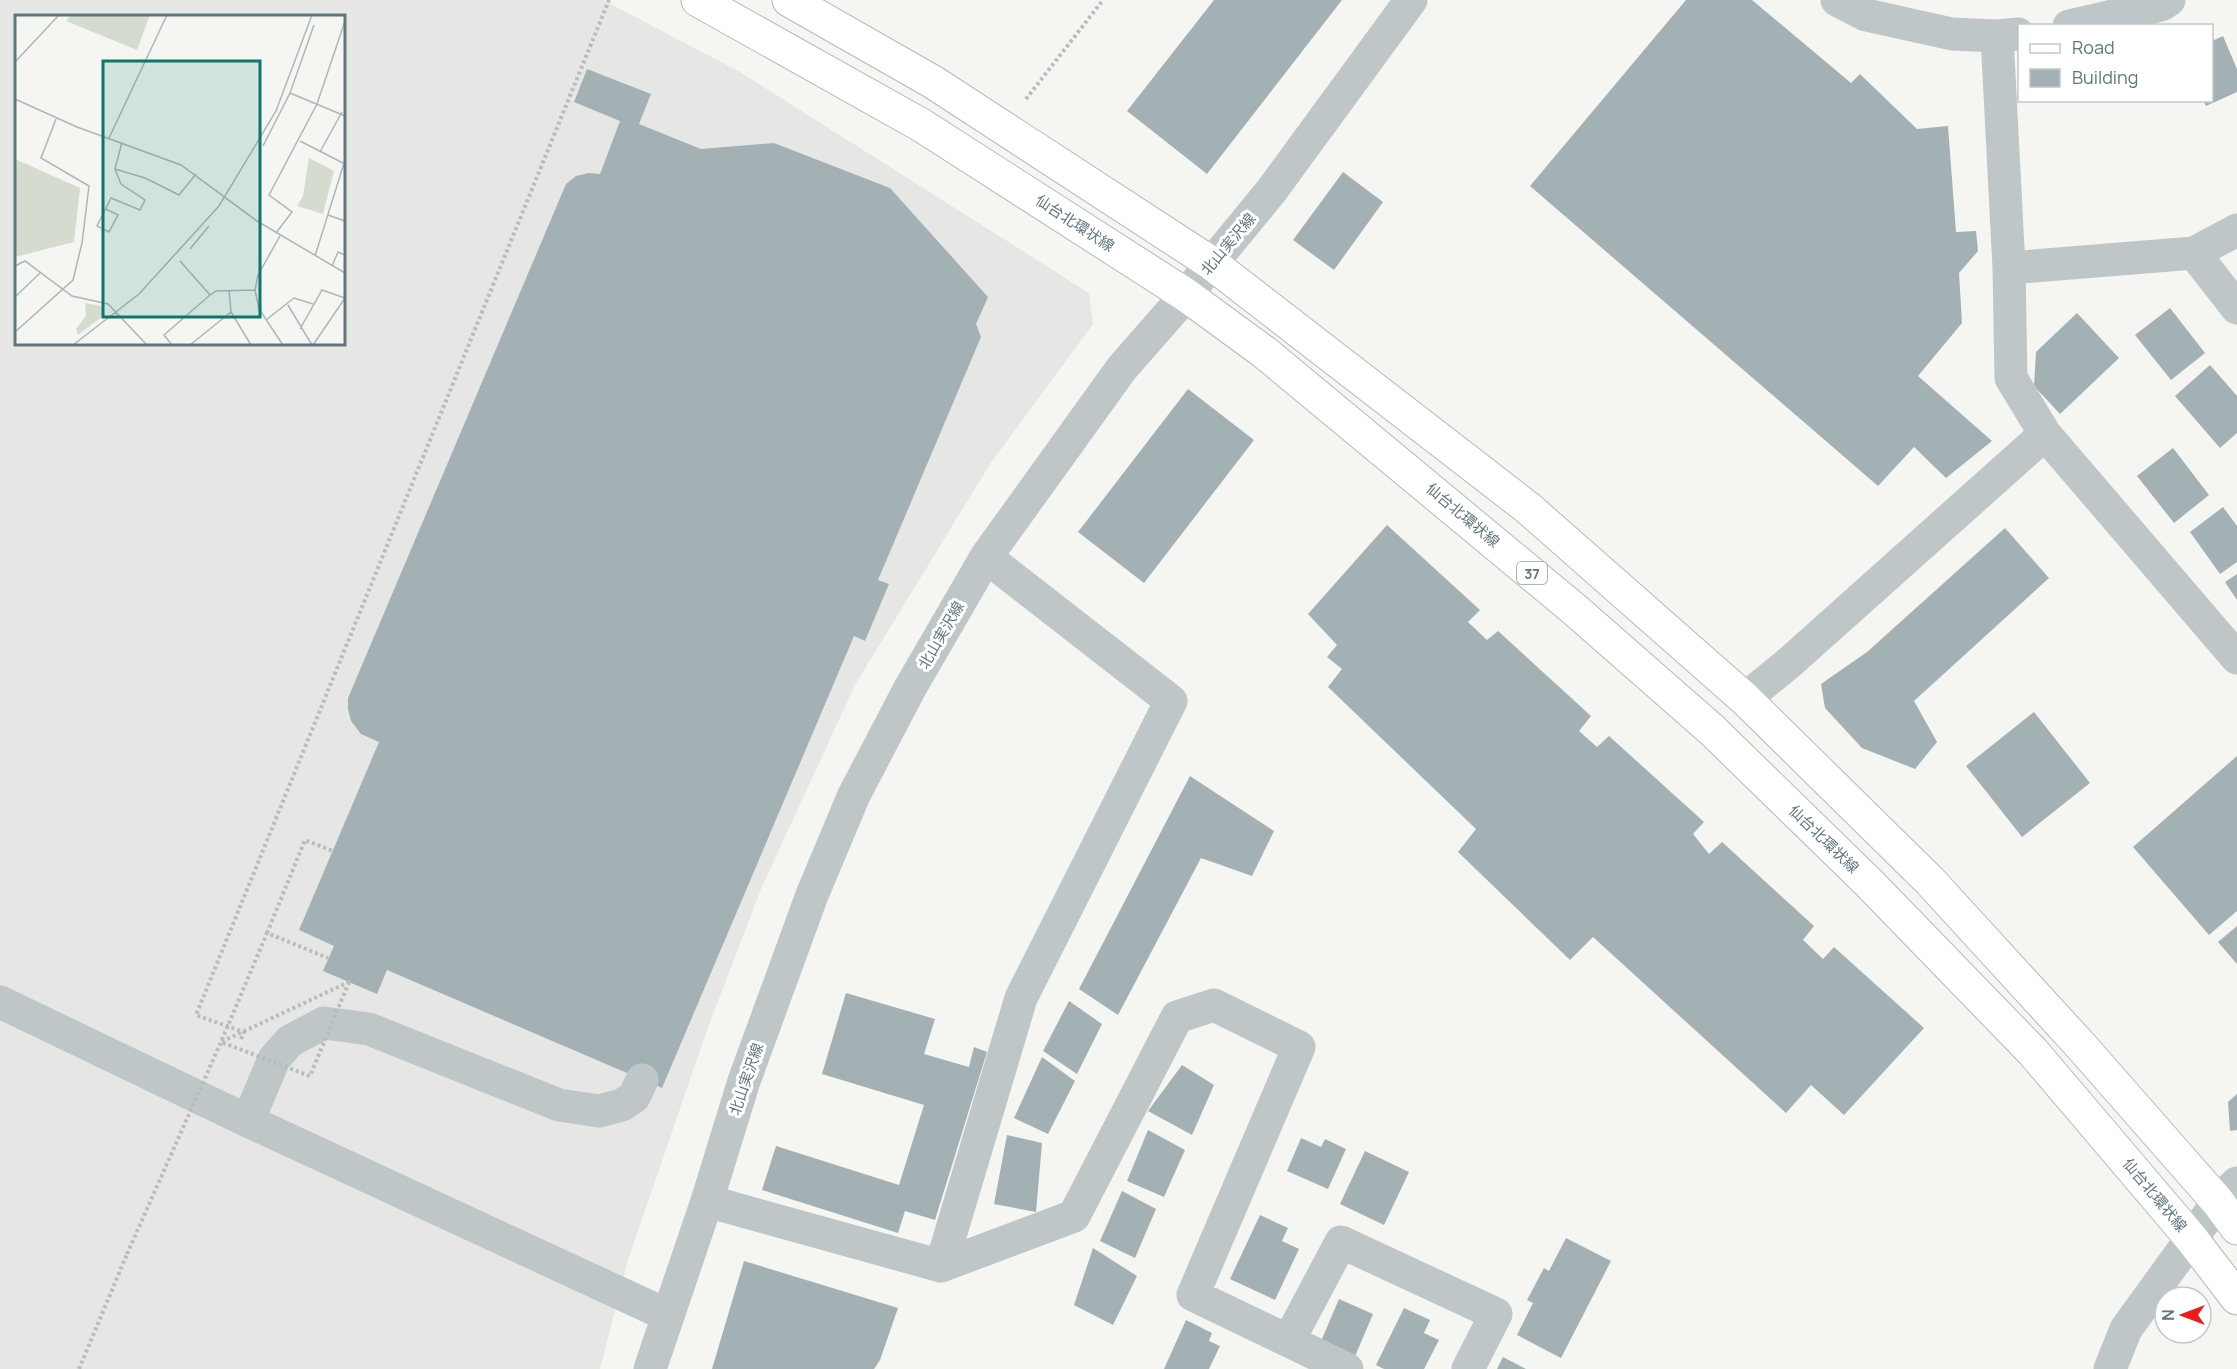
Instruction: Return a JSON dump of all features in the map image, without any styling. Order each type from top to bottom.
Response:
[{"type":"main road","name":"仙台北環状線","points":[[698,0],[921,125],[1186,295],[1264,352],[1429,486],[1712,730],[1869,883],[2033,1052],[2192,1238],[2237,1298]]},
{"type":"main road","points":[[789,0],[933,82],[1211,263],[1528,508],[1745,699],[1930,881],[2231,1205]]},
{"type":"street","name":"北山実沢線","points":[[650,1369],[707,1201],[744,1081],[812,895],[854,795],[910,688],[986,556],[1122,368],[1186,295],[1272,190],[1411,0]]},
{"type":"street","points":[[1837,0],[1866,15],[1952,34],[2008,35],[2011,378],[2046,434],[2237,658]]},
{"type":"street","points":[[2078,24],[2161,5],[2169,0]]},
{"type":"street","points":[[2009,268],[2194,253],[2237,230]]},
{"type":"street","points":[[2194,253],[2237,308]]},
{"type":"street","points":[[1745,699],[1808,646],[2046,434]]},
{"type":"street","points":[[941,1266],[1021,998],[1171,701],[986,556]]},
{"type":"street","points":[[0,1002],[248,1121],[667,1315]]},
{"type":"street","points":[[707,1201],[941,1266],[1074,1215],[1177,1017],[1214,1005],[1299,1047],[1193,1295],[1347,1369]]},
{"type":"street","points":[[248,1121],[274,1059],[290,1041],[324,1023],[369,1029],[560,1104],[599,1111],[622,1105],[634,1097],[642,1080]]},
{"type":"street","points":[[2110,1369],[2126,1329],[2192,1238],[2231,1205]]},
{"type":"street","points":[[1289,1340],[1341,1242],[1496,1314],[1468,1369]]},
{"type":"path","points":[[235,1052],[244,1032],[196,1015],[609,0]]},
{"type":"path","points":[[1022,104],[1103,0]]},
{"type":"path","points":[[79,1369],[221,1042],[305,840],[333,851]]},
{"type":"path","points":[[267,933],[328,958]]},
{"type":"path","points":[[349,982],[310,1076],[221,1042],[243,1032],[349,982]]},
{"type":"shaded area","points":[[0,0],[603,0],[740,72],[1089,293],[1093,324],[990,464],[855,685],[761,889],[707,1030],[628,1260],[600,1369],[0,1369]]},
{"type":"building","points":[[1214,0],[1342,0],[1207,174],[1127,111]]},
{"type":"building","points":[[1686,0],[1752,0],[1851,83],[1860,74],[1917,129],[1948,126],[1956,232],[1976,231],[1978,251],[1959,273],[1962,323],[1918,376],[1992,441],[1946,478],[1914,447],[1878,486],[1530,186]]},
{"type":"building","points":[[2223,36],[2237,69],[2237,92],[2206,106],[2204,102],[2213,102],[2213,41]]},
{"type":"building","points":[[587,69],[651,94],[639,124],[701,149],[774,143],[890,188],[988,297],[976,324],[981,337],[878,580],[889,584],[865,641],[854,636],[662,1088],[387,970],[377,994],[323,971],[334,946],[299,930],[379,742],[361,734],[351,721],[348,698],[566,184],[576,176],[589,173],[600,174],[620,121],[574,102]]},
{"type":"building","points":[[1343,172],[1383,202],[1334,270],[1293,240]]},
{"type":"building","points":[[2170,308],[2205,353],[2171,380],[2135,335]]},
{"type":"building","points":[[2077,313],[2119,358],[2060,414],[2034,386],[2036,352]]},
{"type":"building","points":[[2210,365],[2237,396],[2237,433],[2220,448],[2175,396]]},
{"type":"building","points":[[1188,389],[1254,440],[1144,583],[1078,532]]},
{"type":"building","points":[[2173,448],[2209,495],[2174,523],[2137,476]]},
{"type":"building","points":[[2223,507],[2237,526],[2237,562],[2220,574],[2190,532]]},
{"type":"building","points":[[1387,525],[1480,610],[1468,622],[1487,640],[1498,631],[1591,716],[1579,731],[1597,747],[1609,736],[1704,822],[1693,834],[1709,854],[1722,842],[1814,926],[1803,940],[1823,959],[1834,947],[1924,1028],[1844,1115],[1811,1085],[1786,1113],[1593,937],[1570,960],[1458,852],[1476,829],[1328,687],[1342,669],[1327,657],[1337,645],[1308,614]]},
{"type":"building","points":[[2005,528],[2049,578],[1914,701],[1937,742],[1915,769],[1862,748],[1825,708],[1821,684],[1867,652]]},
{"type":"building","points":[[2237,574],[2237,600],[2225,582]]},
{"type":"building","points":[[2034,712],[2090,783],[2022,837],[1966,766]]},
{"type":"building","points":[[2237,756],[2237,911],[2209,935],[2133,847]]},
{"type":"building","points":[[1190,776],[1274,831],[1252,876],[1201,858],[1118,1015],[1079,989]]},
{"type":"building","points":[[2237,926],[2237,964],[2218,942]]},
{"type":"building","points":[[846,993],[935,1019],[924,1054],[969,1067],[974,1047],[987,1052],[935,1220],[905,1211],[898,1233],[762,1190],[776,1146],[899,1185],[924,1105],[822,1074]]},
{"type":"building","points":[[1069,1001],[1102,1024],[1077,1074],[1043,1051]]},
{"type":"building","points":[[1042,1057],[1075,1081],[1048,1134],[1014,1118]]},
{"type":"building","points":[[1182,1065],[1214,1085],[1192,1135],[1148,1111]]},
{"type":"building","points":[[2237,1094],[2237,1130],[2230,1131],[2228,1102]]},
{"type":"building","points":[[1148,1130],[1185,1150],[1164,1197],[1127,1181]]},
{"type":"building","points":[[1007,1135],[1042,1143],[1036,1212],[994,1204]]},
{"type":"building","points":[[1301,1138],[1321,1147],[1325,1139],[1346,1149],[1328,1189],[1287,1171]]},
{"type":"building","points":[[1365,1151],[1409,1172],[1384,1225],[1340,1204]]},
{"type":"building","points":[[1122,1191],[1156,1209],[1135,1258],[1100,1241]]},
{"type":"building","points":[[1260,1215],[1288,1228],[1282,1241],[1299,1249],[1275,1300],[1230,1279]]},
{"type":"building","points":[[1566,1238],[1611,1261],[1561,1358],[1517,1335],[1533,1303],[1527,1300],[1544,1268],[1549,1271]]},
{"type":"building","points":[[1093,1248],[1137,1276],[1113,1325],[1074,1305]]},
{"type":"building","points":[[744,1261],[898,1308],[880,1360],[874,1369],[712,1369]]},
{"type":"building","points":[[1339,1299],[1373,1314],[1353,1361],[1319,1346]]},
{"type":"building","points":[[1404,1308],[1430,1320],[1424,1333],[1439,1340],[1424,1369],[1384,1369],[1376,1365]]},
{"type":"building","points":[[1186,1320],[1212,1333],[1209,1341],[1220,1346],[1209,1369],[1164,1369]]},
{"type":"building","points":[[1503,1357],[1526,1369],[1497,1369]]}]
